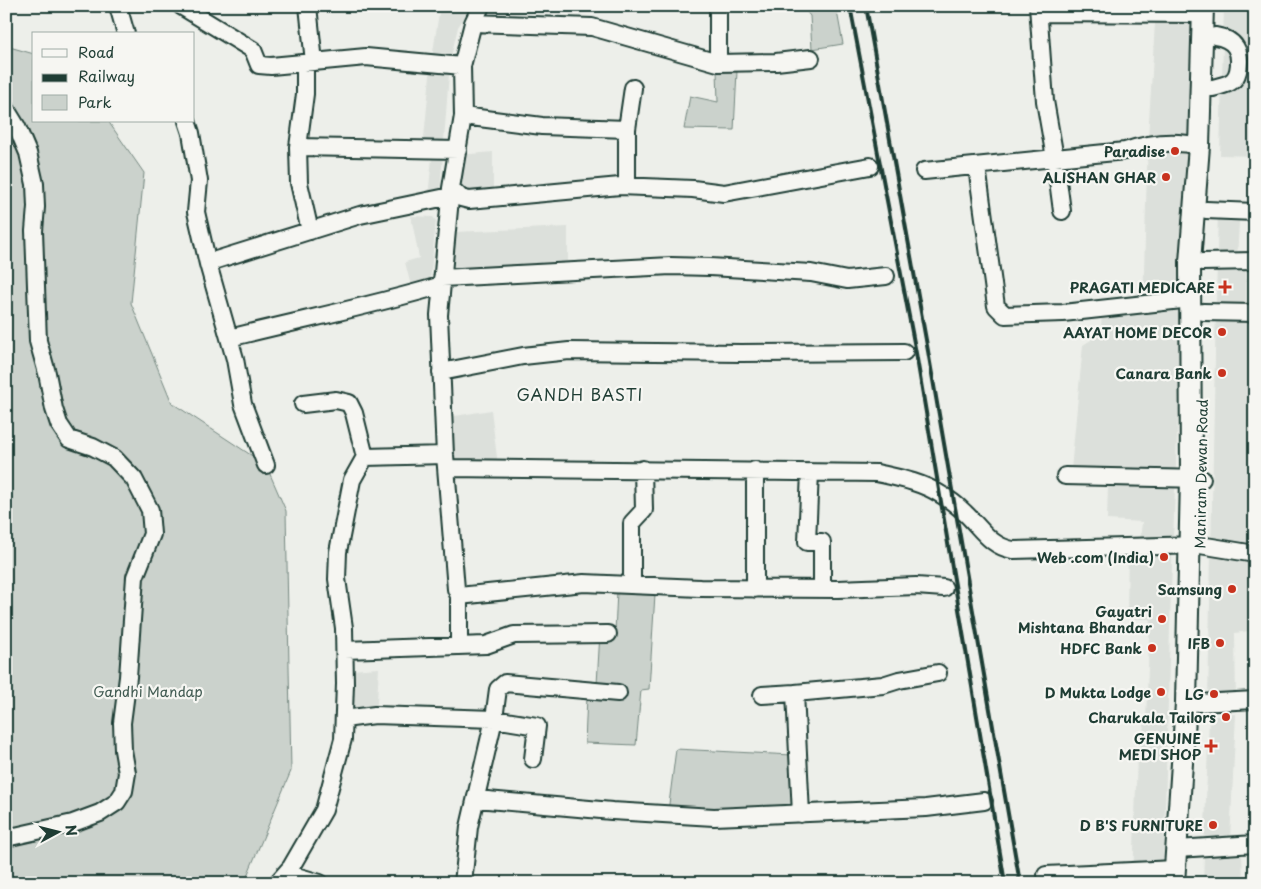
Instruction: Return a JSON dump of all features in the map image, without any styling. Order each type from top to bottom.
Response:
[{"type":"main road","points":[[1207,9],[1209,38]]},
{"type":"main road","name":"Maniram Dewan Road","points":[[1183,848],[1186,704],[1196,478],[1197,305],[1206,210],[1213,88],[1209,38]]},
{"type":"main road","name":"Maniram Dewan Road","points":[[1197,305],[1190,262],[1209,38]]},
{"type":"main road","name":"Maniram Dewan Road","points":[[1179,878],[1198,703],[1194,545]]},
{"type":"street","points":[[118,6],[125,32]]},
{"type":"street","points":[[181,6],[253,50],[259,65],[271,66],[366,57],[462,66]]},
{"type":"street","points":[[308,6],[310,63],[304,94],[298,147],[299,184],[310,231]]},
{"type":"street","points":[[459,646],[459,596],[456,589],[446,461],[439,315],[451,192],[464,116],[462,66],[474,23],[481,6]]},
{"type":"street","points":[[718,6],[718,63]]},
{"type":"street","points":[[1062,211],[1056,158],[1045,101],[1038,10],[1207,9]]},
{"type":"street","points":[[474,23],[592,27],[718,63],[776,62],[811,58]]},
{"type":"street","points":[[627,186],[627,129],[633,88]]},
{"type":"street","points":[[6,109],[17,127],[28,153],[35,184],[34,231],[38,341],[59,424],[69,439],[93,447],[114,458],[134,479],[150,510],[152,534],[135,577],[128,677],[122,723],[123,750],[127,773],[124,790],[117,802],[100,813],[73,823],[6,838]]},
{"type":"street","points":[[464,116],[542,126],[627,129]]},
{"type":"street","points":[[186,122],[191,133],[199,181],[196,212],[208,264],[235,358],[244,404],[266,465]]},
{"type":"street","points":[[924,171],[1125,152],[1151,144],[1189,144],[1199,146]]},
{"type":"street","points":[[298,147],[458,150]]},
{"type":"street","points":[[208,264],[360,215],[451,192],[469,200],[627,186],[724,193],[870,166]]},
{"type":"street","points":[[976,167],[996,306],[1005,315],[1063,314],[1197,305],[1255,313]]},
{"type":"street","points":[[1206,210],[1255,212]]},
{"type":"street","points":[[1202,262],[1255,261]]},
{"type":"street","points":[[229,338],[391,300],[442,281],[671,266],[811,274],[847,280],[886,276]]},
{"type":"street","points":[[441,372],[523,356],[569,351],[904,352]]},
{"type":"street","points":[[282,878],[291,867],[324,810],[343,740],[344,628],[337,579],[338,552],[352,480],[365,457],[354,413],[349,403],[336,400],[303,404]]},
{"type":"street","points":[[365,457],[643,469],[877,473],[921,484],[965,512],[989,540],[1004,548],[1013,550],[1194,545],[1255,554]]},
{"type":"street","points":[[632,585],[632,523],[644,510],[643,469]]},
{"type":"street","points":[[755,470],[755,589]]},
{"type":"street","points":[[810,472],[807,542],[822,542],[822,589]]},
{"type":"street","points":[[1065,476],[1196,478]]},
{"type":"street","points":[[459,596],[584,583],[755,589],[916,586],[944,588]]},
{"type":"street","points":[[344,650],[486,644],[514,635],[608,634]]},
{"type":"street","points":[[762,694],[884,685],[898,680],[938,673]]},
{"type":"street","points":[[463,883],[469,827],[494,719],[498,689],[505,682],[618,693]]},
{"type":"street","points":[[795,693],[801,814]]},
{"type":"street","points":[[1198,703],[1255,700]]},
{"type":"street","points":[[344,719],[375,715],[494,719],[537,726],[533,759]]},
{"type":"street","points":[[476,799],[612,811],[714,817],[926,808],[984,801]]},
{"type":"street","points":[[1183,848],[1255,844]]},
{"type":"street","points":[[1046,875],[1179,878]]},
{"type":"street","points":[[282,878],[320,883]]},
{"type":"shaded area","points":[[440,6],[468,6],[466,15],[458,27],[450,61],[439,206],[427,207],[433,148],[423,148],[431,65]]},
{"type":"shaded area","points":[[1156,6],[1194,6],[1171,591],[1163,883],[1133,883],[1137,753],[1146,718],[1150,619],[1127,619],[1128,542],[1140,540],[1142,522],[1107,520],[1108,485],[1070,480],[1083,345],[1091,340],[1101,328],[1102,312],[1143,304],[1148,138]]},
{"type":"shaded area","points":[[1224,6],[1255,6],[1255,156],[1220,155]]},
{"type":"shaded area","points":[[493,152],[493,188],[465,191],[459,188],[460,155]]},
{"type":"shaded area","points":[[1240,205],[1237,258],[1246,258],[1246,310],[1255,311],[1255,517],[1249,518],[1249,557],[1255,558],[1255,630],[1235,633],[1236,704],[1208,701],[1218,206]]},
{"type":"shaded area","points":[[411,216],[433,217],[436,221],[430,282],[412,290],[405,262],[419,258]]},
{"type":"shaded area","points":[[568,227],[568,269],[451,275],[454,232]]},
{"type":"shaded area","points":[[491,410],[498,465],[458,464],[453,459],[449,417]]},
{"type":"shaded area","points":[[379,668],[376,718],[352,719],[350,670]]},
{"type":"shaded area","points":[[1236,714],[1230,840],[1237,839],[1242,853],[1243,879],[1255,879],[1255,883],[1203,883],[1209,717]]},
{"type":"green space","points":[[805,6],[836,6],[843,44],[812,49],[810,16]]},
{"type":"green space","name":"Gandhi Mandap","points":[[6,46],[32,53],[32,122],[109,122],[144,173],[131,303],[172,403],[266,465],[286,511],[291,771],[244,883],[6,883]]},
{"type":"green space","points":[[717,70],[737,71],[734,130],[684,129],[690,96],[718,102]]},
{"type":"green space","points":[[617,591],[655,594],[649,689],[641,690],[636,745],[585,743],[587,696],[597,684],[600,633],[615,632]]},
{"type":"green space","points":[[676,749],[792,755],[794,813],[668,812]]},
{"type":"railway","points":[[850,6],[916,353],[1005,883]]},
{"type":"railway","points":[[866,6],[1020,883]]},
{"type":"place","name":"Paradise","points":[[1175,151]]},
{"type":"place","name":"ALISHAN GHAR","points":[[1166,177]]},
{"type":"place","name":"PRAGATI MEDICARE","points":[[1225,287]]},
{"type":"place","name":"AAYAT HOME DECOR","points":[[1222,332]]},
{"type":"place","name":"Canara Bank","points":[[1222,373]]},
{"type":"place","name":"Web .com (India)","points":[[1164,557]]},
{"type":"place","name":"Samsung","points":[[1232,589]]},
{"type":"place","name":"Gayatri Mishtana Bhandar","points":[[1162,619]]},
{"type":"place","name":"IFB","points":[[1220,643]]},
{"type":"place","name":"HDFC Bank","points":[[1152,648]]},
{"type":"place","name":"D Mukta Lodge","points":[[1161,692]]},
{"type":"place","name":"LG","points":[[1214,694]]},
{"type":"place","name":"Charukala Tailors","points":[[1226,717]]},
{"type":"place","name":"GENUINE MEDI SHOP","points":[[1211,746]]},
{"type":"place","name":"D B'S FURNITURE","points":[[1213,825]]},
{"type":"district","name":"GANDH BASTI","points":[[580,394]]}]
